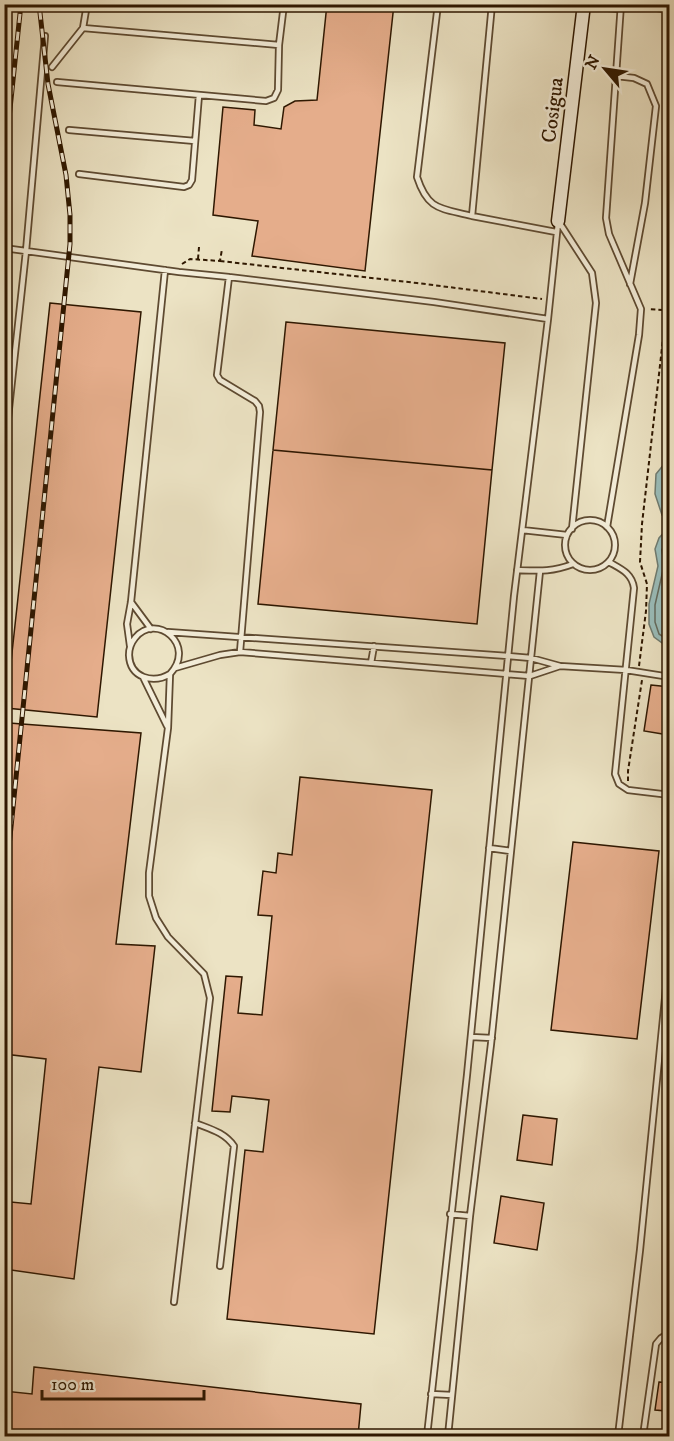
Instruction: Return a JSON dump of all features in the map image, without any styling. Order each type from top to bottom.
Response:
[{"type":"street","name":"Cosigua","points":[[557,226],[584,5]]},
{"type":"lane","points":[[52,67],[83,28],[87,4]]},
{"type":"lane","points":[[57,82],[266,101],[274,98],[278,90],[279,45],[284,4]]},
{"type":"lane","points":[[438,4],[417,177],[427,200],[439,208],[472,216],[557,226],[592,273],[596,303],[572,529]]},
{"type":"lane","points":[[472,216],[492,4]]},
{"type":"lane","points":[[584,5],[621,7],[606,218],[609,234],[641,309],[639,335],[607,527]]},
{"type":"lane","points":[[83,28],[279,45]]},
{"type":"lane","points":[[4,455],[26,250],[45,36]]},
{"type":"lane","points":[[616,76],[634,78],[647,84],[656,106],[645,203],[630,284]]},
{"type":"lane","points":[[79,174],[184,187],[189,185],[192,180],[199,95]]},
{"type":"lane","points":[[69,129],[195,141]]},
{"type":"lane","points":[[426,1437],[471,1037],[517,570],[548,319],[557,226]]},
{"type":"lane","points":[[4,248],[434,302],[548,319]]},
{"type":"lane","points":[[165,270],[127,624],[129,654],[133,667],[143,677],[157,679],[170,674],[175,668],[180,655],[179,648],[176,641],[165,631]]},
{"type":"lane","points":[[229,277],[217,375],[220,380],[255,401],[260,412],[240,651]]},
{"type":"lane","points":[[585,521],[593,521],[607,527],[612,533],[615,548],[609,562],[595,570],[580,568],[573,564],[568,558],[565,543],[572,529],[585,521]]},
{"type":"lane","points":[[522,530],[567,535]]},
{"type":"lane","points":[[609,562],[627,572],[634,588],[615,774],[619,784],[628,790],[669,795]]},
{"type":"lane","points":[[517,570],[540,572],[557,570],[573,564]]},
{"type":"lane","points":[[448,1437],[540,572]]},
{"type":"lane","points":[[131,602],[152,629]]},
{"type":"lane","points":[[130,646],[138,635],[152,629],[531,658],[560,666],[626,670],[669,677]]},
{"type":"lane","points":[[371,663],[374,646]]},
{"type":"lane","points":[[175,668],[240,651],[506,675],[530,676],[560,666]]},
{"type":"lane","points":[[170,674],[168,728],[149,873],[149,896],[156,918],[168,937],[204,974],[210,998],[174,1302]]},
{"type":"lane","points":[[143,677],[168,728]]},
{"type":"lane","points":[[489,848],[511,851]]},
{"type":"lane","points":[[618,1437],[646,1194],[669,948]]},
{"type":"lane","points":[[471,1037],[492,1038]]},
{"type":"lane","points":[[195,1123],[222,1133],[234,1146],[220,1266]]},
{"type":"lane","points":[[450,1215],[470,1215]]},
{"type":"lane","points":[[643,1437],[656,1344],[669,1332]]},
{"type":"lane","points":[[431,1394],[452,1395]]},
{"type":"path","points":[[621,7],[669,12]]},
{"type":"path","points":[[198,259],[199,246]]},
{"type":"path","points":[[220,261],[222,249]]},
{"type":"path","points":[[190,259],[550,300]]},
{"type":"path","points":[[628,790],[628,771],[642,673],[638,665],[646,611],[647,584],[640,562],[642,524],[664,330],[664,310],[641,309]]},
{"type":"water","points":[[669,218],[669,270],[663,240]]},
{"type":"water","points":[[669,458],[669,526],[662,515],[655,494],[656,474]]},
{"type":"water","points":[[669,527],[669,648],[654,637],[649,624],[649,604],[658,566],[655,549],[659,538]]},
{"type":"building","points":[[327,4],[394,4],[365,271],[252,256],[258,221],[213,215],[223,107],[255,110],[254,125],[281,129],[284,107],[295,101],[317,100]]},
{"type":"building","points":[[50,303],[141,312],[97,717],[6,708]]},
{"type":"building","points":[[286,322],[505,343],[492,470],[273,450]]},
{"type":"building","points":[[273,450],[492,470],[477,624],[258,604]]},
{"type":"building","points":[[651,685],[670,687],[669,735],[644,731]]},
{"type":"building","points":[[9,723],[141,733],[116,944],[155,946],[141,1072],[99,1067],[74,1279],[4,1269],[11,1202],[31,1204],[46,1059],[4,1054],[4,766]]},
{"type":"building","points":[[300,777],[432,790],[374,1334],[227,1319],[245,1150],[263,1152],[269,1100],[232,1096],[230,1112],[212,1111],[226,976],[242,977],[238,1013],[262,1015],[272,916],[258,915],[263,871],[276,873],[278,853],[292,855]]},
{"type":"building","points":[[573,842],[659,851],[637,1039],[551,1030]]},
{"type":"building","points":[[523,1115],[557,1119],[552,1165],[517,1160]]},
{"type":"building","points":[[501,1196],[544,1203],[537,1250],[494,1243]]},
{"type":"building","points":[[34,1367],[361,1404],[358,1436],[4,1436],[4,1391],[32,1394]]},
{"type":"building","points":[[659,1382],[670,1383],[670,1436],[652,1436],[653,1431],[663,1432],[666,1411],[655,1410]]},
{"type":"railway","points":[[4,166],[21,4]]},
{"type":"railway","points":[[4,896],[70,244],[66,175],[48,84],[39,4]]}]
